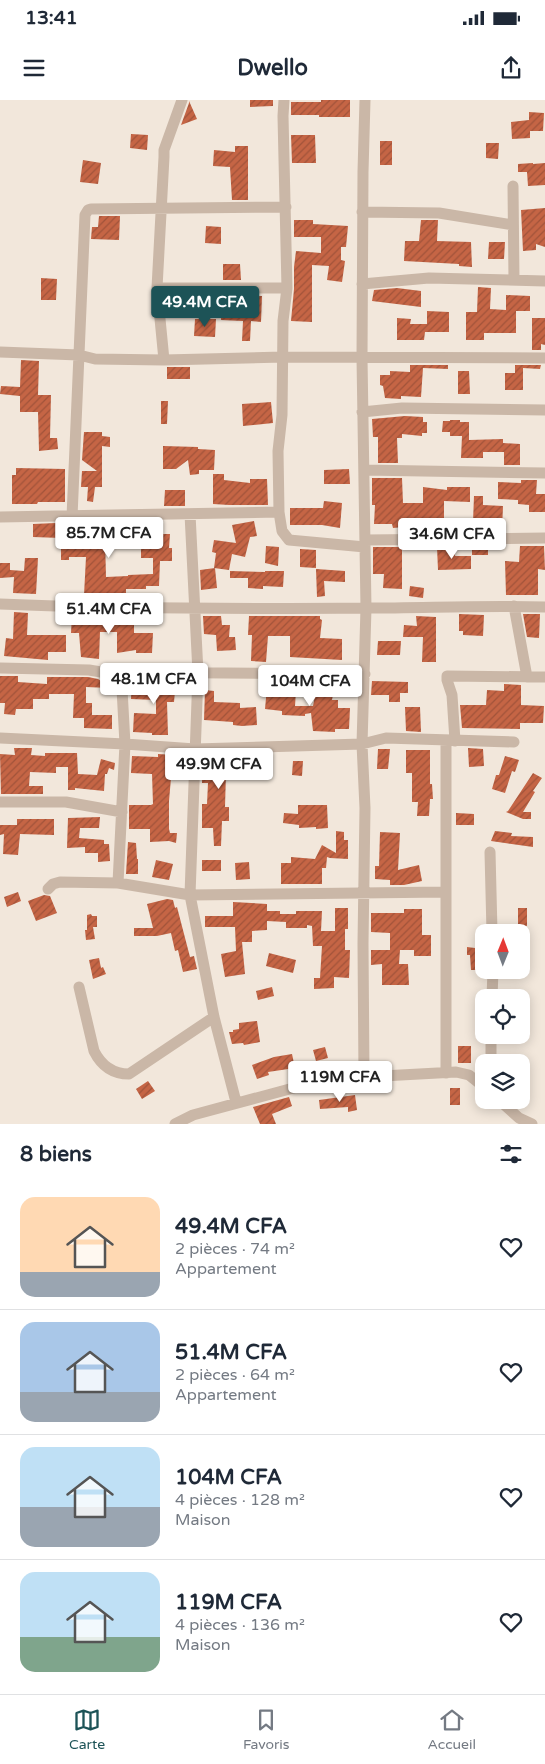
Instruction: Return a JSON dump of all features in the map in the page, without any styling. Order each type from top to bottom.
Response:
[{"type":"street","points":[[164,360],[157,288],[164,150],[182,100]]},
{"type":"street","points":[[284,100],[282,116],[287,288],[284,320],[282,415],[278,451],[279,512],[282,531],[289,540],[365,543],[545,538]]},
{"type":"street","points":[[364,1077],[365,808],[362,744],[366,608],[362,412],[362,212],[366,100]]},
{"type":"street","points":[[513,186],[514,280]]},
{"type":"street","points":[[72,517],[85,215],[88,210],[286,207]]},
{"type":"street","points":[[362,212],[439,213],[513,224]]},
{"type":"street","points":[[362,284],[429,278],[545,281]]},
{"type":"street","points":[[157,288],[287,288]]},
{"type":"street","points":[[0,352],[79,355],[94,359],[164,360],[283,357],[545,358]]},
{"type":"street","points":[[362,412],[402,408],[545,410]]},
{"type":"street","points":[[364,470],[545,474]]},
{"type":"street","points":[[0,518],[279,512]]},
{"type":"street","points":[[190,514],[198,673],[190,895],[214,1017],[236,1102]]},
{"type":"street","points":[[0,604],[104,608],[545,607]]},
{"type":"street","points":[[514,606],[527,677]]},
{"type":"street","points":[[0,668],[89,670],[101,672],[365,674]]},
{"type":"street","points":[[101,672],[118,683],[122,689],[125,744],[118,883]]},
{"type":"street","points":[[446,1073],[445,892],[452,695],[447,676],[545,677]]},
{"type":"street","points":[[0,738],[194,749],[362,744],[386,738],[514,742]]},
{"type":"street","points":[[0,802],[66,802],[122,812]]},
{"type":"street","points":[[490,852],[492,924]]},
{"type":"street","points":[[48,889],[60,882],[118,883],[190,895],[445,892]]},
{"type":"street","points":[[79,987],[94,1051],[105,1067],[119,1074],[129,1074],[214,1017]]},
{"type":"street","points":[[176,1124],[193,1115],[236,1102],[297,1087],[364,1077],[456,1072],[469,1075],[475,1080]]},
{"type":"street","points":[[509,1109],[519,1118],[532,1124]]},
{"type":"building","points":[[250,100],[273,100],[273,106],[250,107]]},
{"type":"building","points":[[321,100],[350,100],[350,117],[291,115],[291,102],[321,102]]},
{"type":"building","points":[[189,101],[197,119],[181,125],[189,103]]},
{"type":"building","points":[[529,112],[544,113],[543,131],[530,131],[530,138],[512,139],[511,122],[529,120]]},
{"type":"building","points":[[131,134],[148,135],[147,150],[130,148]]},
{"type":"building","points":[[291,135],[315,135],[316,163],[292,163]]},
{"type":"building","points":[[380,141],[392,141],[392,165],[380,165]]},
{"type":"building","points":[[486,143],[499,143],[498,159],[486,158]]},
{"type":"building","points":[[235,146],[248,146],[248,200],[232,200],[230,167],[213,166],[214,150],[235,152]]},
{"type":"building","points":[[83,160],[101,163],[98,184],[80,182]]},
{"type":"building","points":[[545,163],[545,185],[528,186],[527,172],[518,172],[518,164]]},
{"type":"building","points":[[545,208],[545,247],[536,244],[536,250],[523,251],[521,210]]},
{"type":"building","points":[[99,216],[120,216],[119,240],[91,239],[92,227],[98,227]]},
{"type":"building","points":[[294,220],[313,220],[313,224],[348,226],[346,247],[341,247],[341,260],[345,261],[342,282],[327,280],[329,266],[312,265],[312,322],[291,321],[294,267],[296,251],[321,253],[321,237],[294,237]]},
{"type":"building","points":[[421,220],[438,220],[437,241],[471,242],[472,267],[459,266],[459,264],[404,261],[405,241],[419,241]]},
{"type":"building","points":[[206,226],[221,227],[221,244],[205,243]]},
{"type":"building","points":[[489,242],[505,242],[504,259],[488,259]]},
{"type":"building","points":[[223,264],[240,264],[241,280],[223,280]]},
{"type":"building","points":[[41,278],[57,279],[56,300],[41,300]]},
{"type":"building","points":[[478,287],[491,288],[490,309],[506,310],[506,295],[530,296],[530,311],[516,311],[516,333],[484,333],[484,340],[466,340],[466,312],[477,312]]},
{"type":"building","points":[[397,288],[421,291],[421,307],[372,301],[374,290]]},
{"type":"building","points":[[238,296],[262,296],[261,322],[251,321],[250,341],[242,341],[243,321],[221,320],[221,302],[238,302]]},
{"type":"building","points":[[427,311],[449,312],[449,332],[425,332],[424,340],[397,340],[397,318],[411,319],[410,324],[427,324]]},
{"type":"building","points":[[532,318],[545,318],[545,345],[541,344],[541,350],[532,350]]},
{"type":"building","points":[[195,319],[216,319],[215,337],[194,336]]},
{"type":"building","points":[[21,360],[39,361],[38,395],[51,395],[50,438],[57,438],[58,449],[39,451],[38,412],[20,412],[20,396],[0,394],[1,386],[20,387]]},
{"type":"building","points":[[410,365],[448,365],[448,369],[423,368],[421,397],[401,396],[401,399],[385,398],[383,386],[380,385],[380,375],[390,375],[390,371],[410,372]]},
{"type":"building","points":[[515,365],[541,365],[540,369],[523,368],[523,390],[505,390],[505,373],[515,373]]},
{"type":"building","points":[[167,367],[190,367],[190,379],[167,379]]},
{"type":"building","points":[[458,371],[469,371],[470,394],[458,394]]},
{"type":"building","points":[[161,401],[168,401],[167,424],[161,424]]},
{"type":"building","points":[[271,402],[273,423],[243,426],[242,404]]},
{"type":"building","points":[[405,416],[423,417],[423,422],[427,422],[427,433],[422,433],[422,436],[402,434],[402,438],[397,438],[398,463],[378,463],[378,437],[373,437],[372,419]]},
{"type":"building","points":[[443,421],[469,422],[469,440],[503,439],[503,443],[520,444],[520,465],[504,465],[504,452],[483,452],[483,458],[461,458],[462,436],[450,436],[450,432],[442,432]]},
{"type":"building","points":[[84,432],[102,432],[102,436],[110,437],[110,447],[102,446],[102,487],[95,487],[93,502],[87,501],[88,487],[81,487],[82,471],[97,471],[82,460]]},
{"type":"building","points":[[163,446],[198,447],[198,449],[215,450],[214,470],[199,470],[199,474],[190,475],[188,460],[176,469],[163,469]]},
{"type":"building","points":[[16,468],[65,469],[65,502],[12,504],[12,475],[16,475]]},
{"type":"building","points":[[349,469],[350,484],[324,484],[324,470]]},
{"type":"building","points":[[213,474],[224,474],[224,480],[250,483],[250,479],[267,479],[268,505],[213,504]]},
{"type":"building","points":[[372,478],[402,478],[403,503],[423,503],[423,487],[447,490],[447,487],[470,487],[470,502],[444,501],[444,530],[402,529],[403,527],[393,528],[392,524],[374,524],[375,505],[372,505]]},
{"type":"building","points":[[521,480],[537,480],[536,494],[545,494],[545,512],[529,512],[529,505],[518,504],[518,500],[498,499],[498,482],[521,483]]},
{"type":"building","points":[[165,490],[185,490],[185,506],[164,506]]},
{"type":"building","points":[[474,496],[483,496],[483,505],[503,506],[502,531],[486,531],[486,522],[473,522]]},
{"type":"building","points":[[324,501],[342,503],[340,528],[322,525],[290,525],[290,508],[323,508]]},
{"type":"building","points":[[254,521],[257,536],[250,537],[245,557],[232,554],[229,570],[214,568],[216,553],[212,552],[214,540],[236,543],[232,525]]},
{"type":"building","points":[[56,523],[56,531],[78,531],[78,538],[105,538],[106,577],[153,574],[153,558],[141,558],[141,523],[153,523],[153,534],[170,534],[169,548],[172,548],[172,561],[160,561],[159,586],[146,586],[146,589],[126,589],[126,594],[84,595],[86,557],[69,557],[69,560],[61,560],[61,538],[33,537],[33,524]]},
{"type":"building","points":[[266,546],[279,547],[278,566],[265,563]]},
{"type":"building","points":[[472,546],[488,547],[488,555],[472,555]]},
{"type":"building","points":[[520,546],[544,546],[545,570],[538,569],[538,595],[506,595],[505,561],[519,562]]},
{"type":"building","points":[[373,547],[402,547],[402,589],[383,588],[384,574],[373,574]]},
{"type":"building","points":[[437,547],[454,547],[455,556],[471,556],[471,569],[438,570]]},
{"type":"building","points":[[300,549],[316,550],[316,568],[300,567]]},
{"type":"building","points":[[25,558],[38,558],[36,594],[13,593],[14,577],[0,578],[0,563],[10,563],[10,570],[24,571]]},
{"type":"building","points":[[215,568],[217,588],[201,590],[200,570]]},
{"type":"building","points":[[316,569],[345,571],[345,582],[324,581],[325,596],[317,597]]},
{"type":"building","points":[[230,571],[284,571],[283,587],[263,586],[263,589],[248,588],[248,578],[230,578]]},
{"type":"building","points":[[410,586],[424,588],[423,598],[409,596]]},
{"type":"building","points":[[14,612],[28,613],[27,635],[66,635],[66,652],[48,652],[48,660],[4,656],[6,638],[13,639]]},
{"type":"building","points":[[72,614],[112,615],[112,619],[134,619],[134,633],[153,633],[152,653],[136,653],[136,650],[117,653],[117,632],[100,632],[99,659],[81,657],[79,633],[71,633]]},
{"type":"building","points":[[459,614],[484,615],[483,636],[463,635],[463,631],[459,631]]},
{"type":"building","points":[[523,614],[540,614],[539,638],[527,637]]},
{"type":"building","points":[[203,616],[221,616],[222,625],[230,625],[229,637],[235,637],[236,650],[217,651],[216,635],[204,634]]},
{"type":"building","points":[[249,616],[320,616],[322,620],[320,638],[342,639],[342,660],[290,657],[290,636],[268,636],[266,662],[251,661],[252,635],[248,635]]},
{"type":"building","points":[[416,616],[436,617],[436,662],[422,662],[423,637],[403,637],[404,625],[417,626]]},
{"type":"building","points":[[378,641],[401,641],[400,655],[377,655]]},
{"type":"building","points":[[0,676],[18,676],[18,682],[47,684],[47,677],[88,677],[98,679],[109,686],[109,688],[86,687],[86,703],[92,703],[92,715],[112,715],[112,729],[84,728],[84,718],[73,718],[74,694],[49,694],[49,699],[33,699],[33,709],[16,709],[15,715],[4,714],[5,703],[0,703]]},
{"type":"building","points":[[150,680],[180,680],[180,691],[175,691],[174,702],[167,702],[168,735],[133,732],[134,713],[156,714],[156,700],[131,699],[132,681],[150,682]]},
{"type":"building","points":[[265,681],[281,681],[281,691],[296,691],[295,706],[313,706],[318,681],[335,684],[332,700],[338,700],[338,708],[350,708],[349,729],[335,729],[335,732],[313,731],[311,713],[305,714],[305,716],[282,715],[282,711],[265,709],[267,687],[265,687]]},
{"type":"building","points":[[372,681],[408,682],[408,693],[400,693],[400,702],[389,702],[389,695],[371,695]]},
{"type":"building","points":[[504,684],[521,685],[521,705],[544,706],[543,723],[520,723],[520,729],[462,728],[460,705],[486,705],[487,690],[504,691]]},
{"type":"building","points":[[205,690],[214,691],[214,702],[240,703],[240,708],[256,707],[257,725],[242,726],[233,725],[233,722],[204,720]]},
{"type":"building","points":[[405,707],[420,707],[421,732],[406,731]]},
{"type":"building","points":[[14,748],[32,748],[31,755],[45,756],[45,753],[77,753],[78,774],[97,775],[101,759],[115,763],[114,770],[109,768],[107,774],[105,774],[104,791],[75,788],[75,790],[68,790],[68,767],[56,767],[56,773],[30,772],[29,786],[43,786],[43,794],[1,794],[0,754],[15,755]]},
{"type":"building","points":[[468,748],[483,749],[484,766],[469,767]]},
{"type":"building","points":[[378,749],[390,749],[388,769],[377,769]]},
{"type":"building","points":[[406,750],[430,750],[430,784],[432,784],[433,799],[430,799],[429,816],[417,816],[418,802],[412,802],[412,773],[406,773]]},
{"type":"building","points":[[158,754],[173,755],[169,801],[169,829],[170,833],[177,833],[176,843],[169,841],[150,842],[150,829],[129,829],[129,805],[153,804],[152,774],[131,773],[132,756],[158,757]]},
{"type":"building","points":[[230,755],[230,758],[252,759],[251,774],[226,773],[225,807],[229,807],[229,821],[222,821],[221,846],[214,846],[213,828],[202,828],[202,804],[207,804],[208,783],[202,783],[202,756]]},
{"type":"building","points":[[505,756],[519,760],[515,772],[512,771],[505,793],[492,789]]},
{"type":"building","points":[[293,761],[303,761],[302,776],[292,775]]},
{"type":"building","points":[[533,773],[542,778],[533,791],[535,792],[523,812],[531,812],[531,819],[523,819],[506,812],[508,811]]},
{"type":"building","points":[[298,805],[327,805],[328,828],[299,828],[299,825],[283,823],[284,813],[298,814]]},
{"type":"building","points":[[456,813],[474,814],[474,825],[456,825]]},
{"type":"building","points":[[100,817],[99,828],[80,828],[79,838],[104,840],[104,844],[109,844],[110,861],[98,862],[98,853],[85,853],[85,847],[67,848],[68,818]]},
{"type":"building","points":[[17,819],[54,819],[54,835],[20,834],[18,855],[3,854],[4,834],[0,835],[0,825],[17,825]]},
{"type":"building","points":[[336,831],[344,832],[344,840],[348,840],[348,859],[327,857],[326,868],[322,868],[322,884],[281,884],[281,863],[291,863],[291,857],[315,859],[322,845],[336,853]]},
{"type":"building","points":[[495,831],[512,833],[511,836],[533,837],[533,847],[491,841]]},
{"type":"building","points":[[380,832],[400,833],[398,870],[419,865],[422,881],[404,885],[390,885],[390,880],[375,879],[375,866],[379,866]]},
{"type":"building","points":[[128,842],[136,843],[138,874],[126,874]]},
{"type":"building","points":[[156,860],[173,864],[169,880],[152,877]]},
{"type":"building","points":[[202,860],[221,860],[221,871],[202,871]]},
{"type":"building","points":[[249,862],[250,879],[236,880],[235,863]]},
{"type":"building","points":[[18,892],[21,901],[7,907],[4,897]]},
{"type":"building","points":[[44,895],[50,896],[57,913],[36,921],[28,901]]},
{"type":"building","points":[[167,899],[173,900],[175,908],[177,907],[190,957],[194,956],[197,969],[183,972],[178,950],[175,951],[171,933],[157,936],[134,936],[134,928],[153,928],[147,904]]},
{"type":"building","points":[[233,902],[267,904],[267,911],[280,911],[280,914],[296,914],[296,911],[322,911],[321,931],[335,931],[335,908],[348,908],[345,950],[350,950],[349,978],[334,977],[334,988],[314,989],[314,978],[320,978],[322,946],[313,946],[312,926],[307,925],[307,928],[286,928],[286,922],[267,921],[267,930],[252,931],[252,942],[242,942],[245,974],[225,977],[221,954],[236,951],[235,927],[205,927],[205,916],[233,916]]},
{"type":"building","points":[[518,908],[527,908],[527,924],[518,924]]},
{"type":"building","points":[[404,909],[422,909],[422,935],[431,935],[431,956],[414,956],[414,950],[400,950],[399,964],[408,964],[409,985],[382,985],[382,964],[371,965],[371,950],[390,950],[390,933],[371,932],[371,913],[404,913]]},
{"type":"building","points":[[91,914],[92,916],[97,916],[97,927],[93,927],[95,939],[86,940],[87,915]]},
{"type":"building","points":[[467,947],[475,948],[475,970],[471,970],[470,955],[467,955]]},
{"type":"building","points":[[269,953],[296,960],[293,973],[266,966]]},
{"type":"building","points":[[99,958],[101,968],[103,967],[106,974],[93,979],[89,960]]},
{"type":"building","points":[[272,987],[274,996],[258,1000],[256,991]]},
{"type":"building","points":[[257,1021],[260,1042],[244,1045],[243,1043],[232,1044],[229,1032],[239,1029],[239,1023]]},
{"type":"building","points":[[458,1046],[471,1046],[471,1063],[458,1063]]},
{"type":"building","points":[[325,1047],[328,1058],[316,1061],[313,1050]]},
{"type":"building","points":[[292,1054],[295,1068],[268,1072],[269,1075],[257,1079],[252,1065],[274,1057]]},
{"type":"building","points":[[148,1081],[155,1091],[142,1099],[136,1089]]},
{"type":"building","points":[[450,1088],[460,1088],[460,1105],[450,1105]]},
{"type":"building","points":[[355,1095],[357,1110],[348,1112],[348,1107],[320,1109],[319,1100]]},
{"type":"building","points":[[289,1097],[292,1106],[272,1114],[276,1124],[260,1124],[253,1107]]}]
